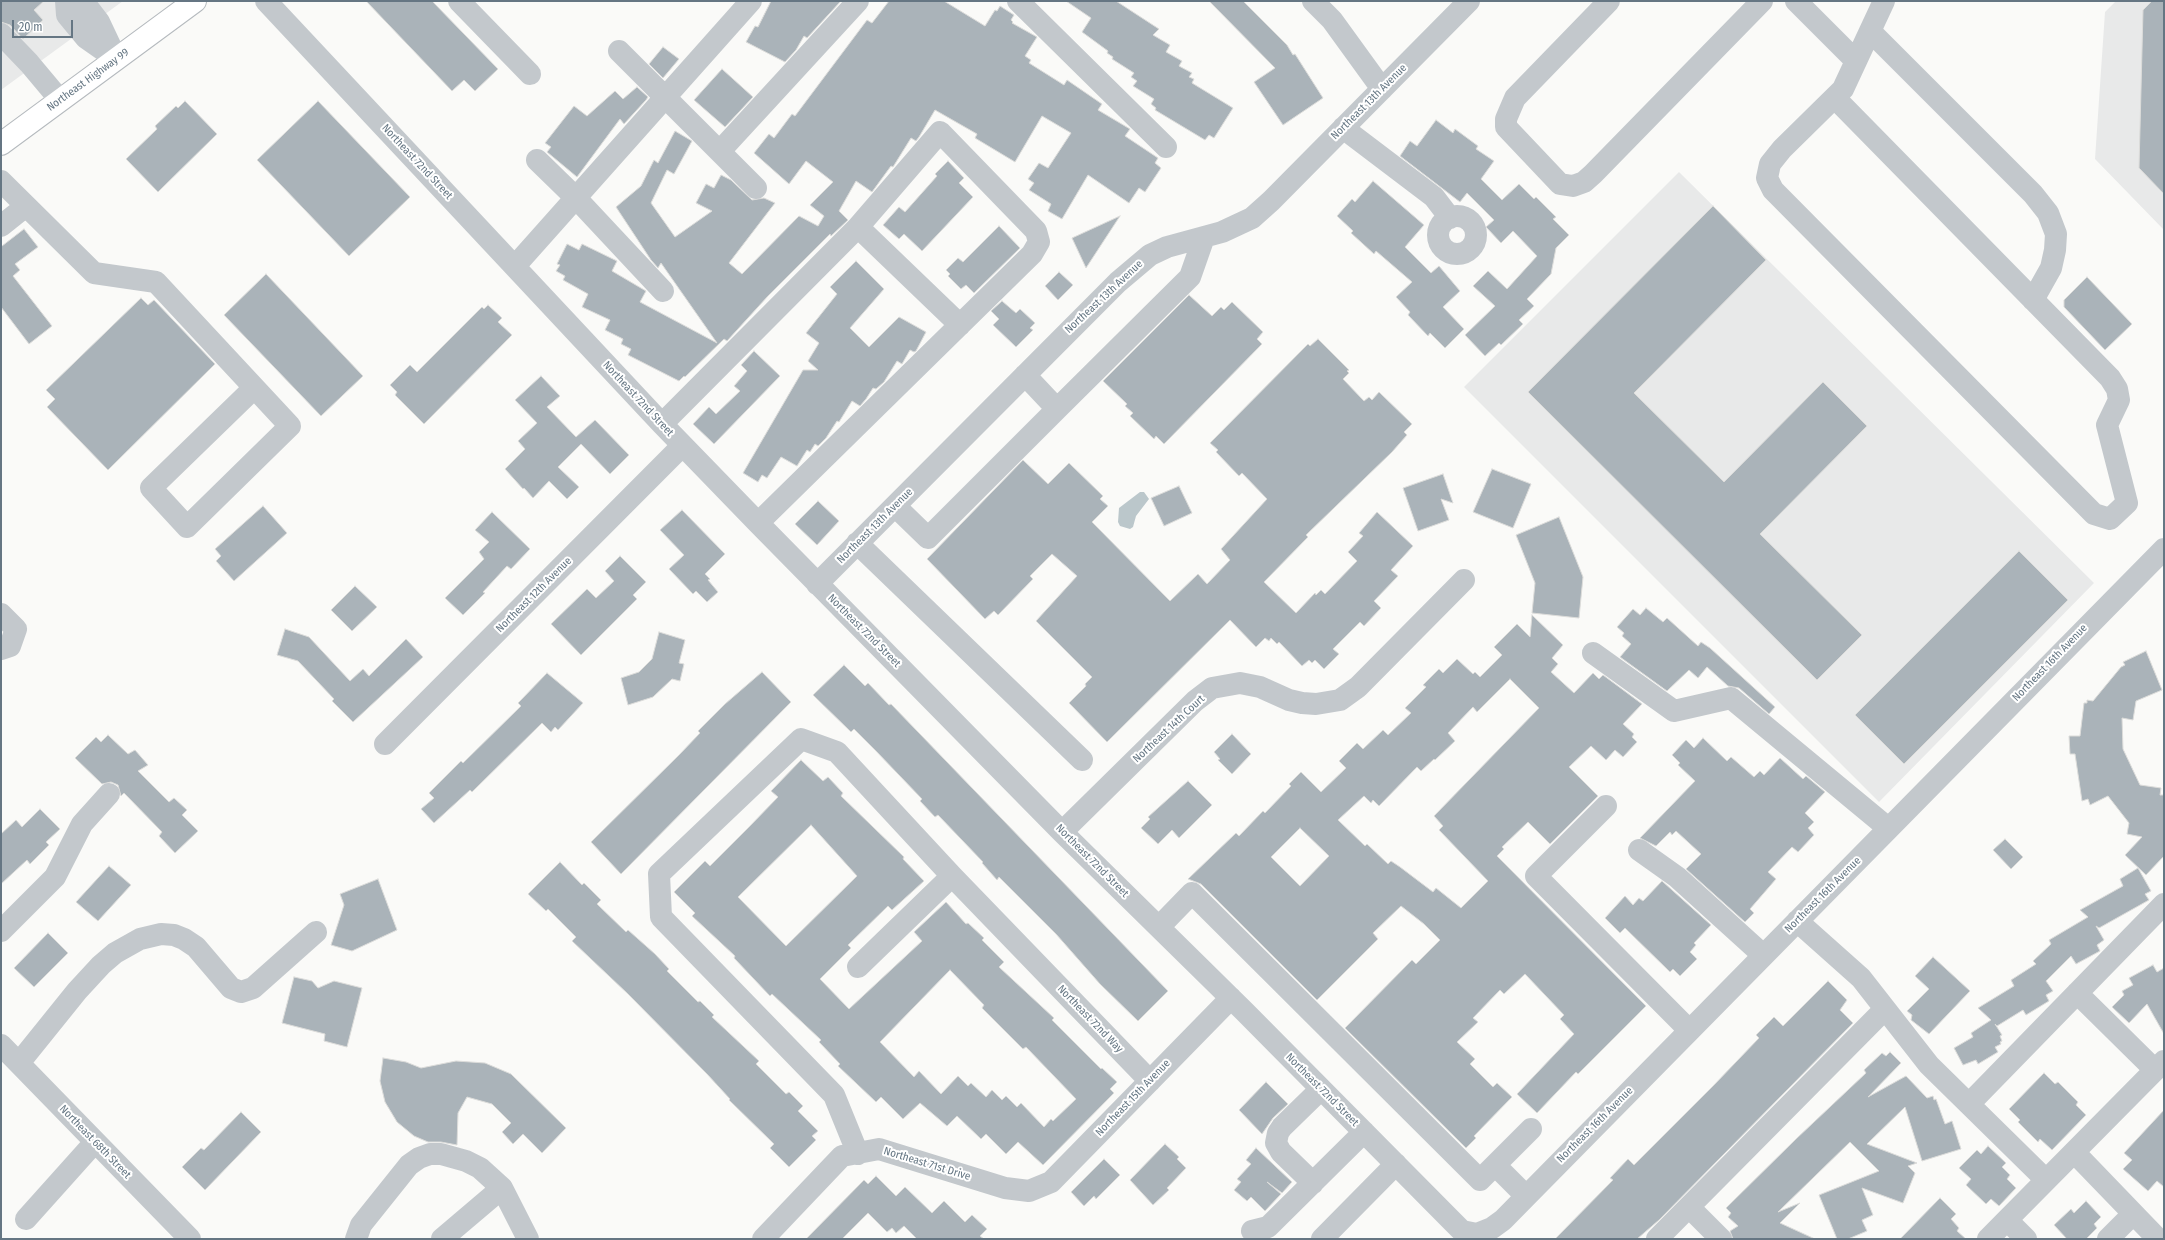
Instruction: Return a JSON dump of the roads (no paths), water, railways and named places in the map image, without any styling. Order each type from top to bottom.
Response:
[{"type":"main road","name":"Northeast Highway 99","points":[[1,144],[195,1]]},
{"type":"street","name":"Northeast 72nd Street","points":[[266,1],[682,446],[758,524],[1062,832],[1231,998],[1462,1231],[1479,1236]]},
{"type":"street","points":[[459,1],[530,74]]},
{"type":"street","points":[[514,266],[751,1]]},
{"type":"street","points":[[720,151],[858,1]]},
{"type":"street","points":[[1018,1],[1166,147]]},
{"type":"street","points":[[1313,1],[1332,20],[1382,89]]},
{"type":"street","name":"Northeast 13th Avenue","points":[[817,584],[1118,282],[1150,255],[1168,247],[1222,232],[1252,218],[1468,1]]},
{"type":"street","points":[[1609,1],[1515,98],[1506,118],[1506,127],[1560,184],[1573,186],[1584,182],[1593,174],[1762,1]]},
{"type":"street","points":[[1796,1],[1856,61]]},
{"type":"street","points":[[1834,98],[2110,378],[2117,389],[2119,400],[2107,425],[2127,503],[2110,519],[2094,514],[1773,190],[1767,178],[1770,164],[1834,98],[1843,89],[1884,1]]},
{"type":"street","points":[[70,4],[86,38],[116,59]]},
{"type":"street","points":[[1870,30],[2033,194],[2048,213],[2056,234],[2055,250],[2051,268],[2033,300]]},
{"type":"street","points":[[1,34],[60,100]]},
{"type":"street","points":[[619,51],[756,188]]},
{"type":"street","points":[[1343,128],[1434,197],[1450,218]]},
{"type":"street","points":[[662,424],[858,227],[940,132],[1036,231],[1039,242],[1032,254],[758,524]]},
{"type":"street","points":[[537,160],[576,198],[663,291]]},
{"type":"street","points":[[1,180],[94,273],[156,282],[290,426],[188,527],[151,488],[253,388]]},
{"type":"street","points":[[1,226],[26,206]]},
{"type":"street","points":[[858,227],[960,325]]},
{"type":"street","points":[[895,506],[928,538],[1190,277],[1204,237]]},
{"type":"street","points":[[1025,376],[1057,409]]},
{"type":"street","name":"Northeast 12th Avenue","points":[[385,744],[682,446]]},
{"type":"street","points":[[858,543],[1082,760]]},
{"type":"street","name":"Northeast 16th Avenue","points":[[1479,1236],[1503,1220],[2164,549]]},
{"type":"street","name":"Northeast 14th Court","points":[[1062,832],[1195,701],[1212,688],[1240,683],[1260,687],[1289,700],[1302,703],[1316,704],[1340,700],[1358,687],[1464,580]]},
{"type":"street","points":[[1,614],[16,629],[10,646],[1,649]]},
{"type":"street","points":[[1593,653],[1674,711],[1731,698],[1888,828]]},
{"type":"street","name":"Northeast 72nd Way","points":[[858,1154],[834,1095],[661,917],[659,874],[801,739],[837,752],[952,876],[1150,1080]]},
{"type":"street","points":[[1,931],[55,877],[82,824],[109,794]]},
{"type":"street","points":[[1606,806],[1536,876],[1689,1030]]},
{"type":"street","points":[[1639,850],[1678,877],[1763,955]]},
{"type":"street","points":[[858,967],[952,876]]},
{"type":"street","points":[[1158,927],[1192,893],[1480,1180],[1532,1129]]},
{"type":"street","points":[[1969,1104],[2164,904]]},
{"type":"street","points":[[1797,921],[1861,978],[1929,1065],[2046,1180]]},
{"type":"street","points":[[19,1063],[68,1001],[101,965],[115,953],[140,939],[162,934],[174,935],[184,939],[196,947],[231,988],[241,992],[253,988],[316,932]]},
{"type":"street","points":[[1988,1239],[2159,1065],[2077,993]]},
{"type":"street","name":"Northeast 15th Avenue","points":[[1030,1191],[1051,1182],[1231,998]]},
{"type":"street","points":[[1658,1239],[1885,1009]]},
{"type":"street","name":"Northeast 68th Street","points":[[1,1045],[190,1239]]},
{"type":"street","points":[[1313,1183],[1281,1152],[1276,1143],[1278,1133],[1282,1127],[1321,1089]]},
{"type":"street","points":[[1252,1231],[1268,1227],[1364,1132]]},
{"type":"street","points":[[26,1219],[95,1142]]},
{"type":"street","name":"Northeast 71st Drive","points":[[762,1239],[842,1156],[879,1149],[1005,1188],[1030,1191]]},
{"type":"street","points":[[2074,1152],[2158,1239]]},
{"type":"street","points":[[356,1239],[361,1225],[409,1165],[419,1158],[430,1154],[441,1154],[466,1161],[480,1168],[502,1188],[528,1239]]},
{"type":"street","points":[[1322,1239],[1396,1164]]},
{"type":"street","points":[[1495,1165],[1526,1196]]},
{"type":"street","points":[[442,1239],[502,1188]]},
{"type":"street","points":[[1689,1207],[1721,1239]]},
{"type":"street","points":[[2108,1239],[2133,1214]]},
{"type":"street","points":[[2007,1220],[2026,1239]]}]
